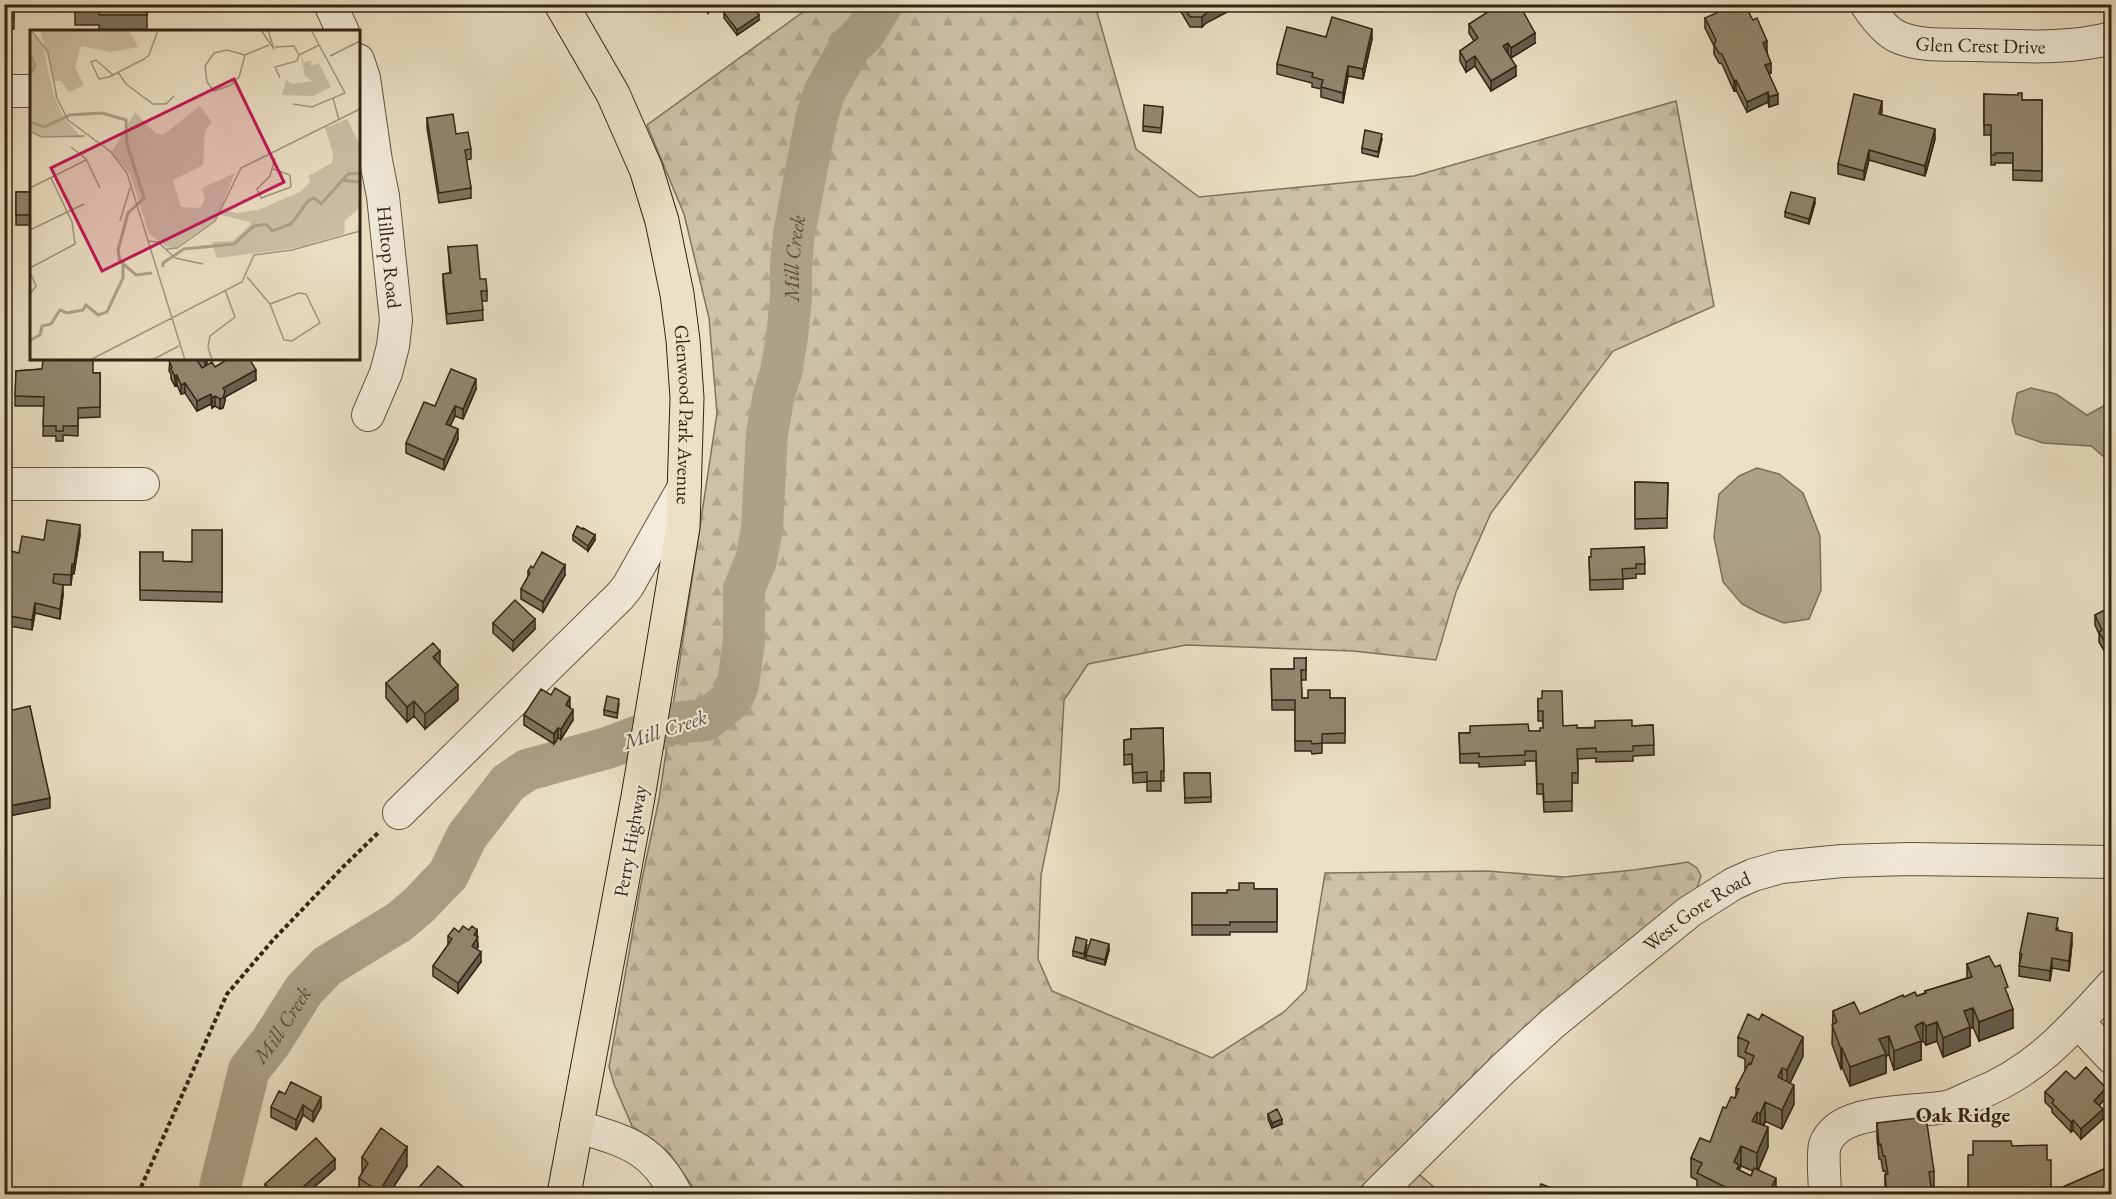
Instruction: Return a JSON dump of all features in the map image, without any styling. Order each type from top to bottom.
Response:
[{"type":"main road","name":"Glenwood Park Avenue","points":[[561,4],[590,52],[628,124],[646,169],[662,221],[677,294],[683,340],[687,398],[685,485]]},
{"type":"main road","name":"Perry Highway","points":[[564,1194],[638,797],[682,527],[685,485]]},
{"type":"street","points":[[330,4],[342,30]]},
{"type":"street","name":"Glen Crest Drive","points":[[1866,4],[1878,21],[1896,37],[1919,42],[2038,46],[2096,42],[2112,38]]},
{"type":"street","name":"Hilltop Road","points":[[361,78],[389,238],[396,320],[388,367],[368,415]]},
{"type":"street","points":[[4,92],[30,91]]},
{"type":"street","points":[[4,484],[143,484]]},
{"type":"street","name":"Glenwood Park Avenue","points":[[399,813],[620,596],[628,586],[685,485]]},
{"type":"street","name":"West Gore Road","points":[[1377,1194],[1503,1069],[1553,1023],[1689,912],[1732,884],[1781,867],[1842,861],[1909,859],[2112,862]]},
{"type":"street","points":[[1825,1194],[1824,1146],[1838,1128],[1850,1121],[1878,1115],[1948,1106],[2017,1076],[2035,1063],[2078,1022],[2112,985]]},
{"type":"street","points":[[2078,1022],[2112,1058]]},
{"type":"street","points":[[576,1126],[625,1141],[639,1150],[658,1166],[668,1178],[676,1194]]},
{"type":"path","points":[[138,1194],[227,994],[305,905],[399,813]]},
{"type":"green space","points":[[814,4],[1095,5],[1136,149],[1199,197],[1414,176],[1676,101],[1714,306],[1613,351],[1491,513],[1456,592],[1436,660],[1353,651],[1186,645],[1088,664],[1064,700],[1059,789],[1041,875],[1038,959],[1052,991],[1212,1058],[1284,1012],[1306,990],[1325,873],[1487,871],[1564,877],[1688,862],[1697,868],[1701,876],[1697,888],[1633,939],[1475,1074],[1392,1159],[1353,1194],[695,1194],[693,1187],[669,1153],[632,1126],[609,1067],[641,884],[659,799],[717,413],[709,318],[684,214],[647,125]]},
{"type":"green space","points":[[1420,1175],[1442,1194],[1396,1194]]},
{"type":"shaded area","points":[[2031,388],[2056,394],[2087,415],[2111,402],[2111,463],[2091,446],[2043,443],[2016,434],[2012,420],[2017,393]]},
{"type":"shaded area","points":[[1757,468],[1779,474],[1803,493],[1820,536],[1821,590],[1809,619],[1784,623],[1759,613],[1742,604],[1723,582],[1714,537],[1719,494],[1739,476]]},
{"type":"building","points":[[4,4],[14,4],[14,19],[4,19]]},
{"type":"building","points":[[75,4],[147,4],[147,15],[99,15],[99,10],[75,11]]},
{"type":"building","points":[[736,4],[752,4],[759,15],[737,30],[724,13]]},
{"type":"building","points":[[1182,4],[1223,4],[1202,17],[1190,17]]},
{"type":"building","points":[[1500,4],[1519,4],[1535,33],[1511,48],[1508,43],[1503,46],[1516,66],[1491,81],[1475,56],[1466,62],[1460,51],[1478,38],[1469,24]]},
{"type":"building","points":[[1736,4],[1744,4],[1753,20],[1757,18],[1767,41],[1763,43],[1771,63],[1765,65],[1778,94],[1769,97],[1768,92],[1747,102],[1736,80],[1734,81],[1722,54],[1714,45],[1716,40],[1705,18]]},
{"type":"building","points":[[1332,17],[1372,29],[1363,69],[1348,66],[1343,93],[1321,87],[1323,80],[1312,77],[1313,73],[1277,64],[1287,27],[1326,37]]},
{"type":"building","points":[[2022,93],[2022,100],[2042,100],[2042,171],[2013,170],[2013,153],[1991,155],[1991,125],[1984,125],[1984,94],[2018,95]]},
{"type":"building","points":[[1854,94],[1882,101],[1879,114],[1935,129],[1925,166],[1869,150],[1864,171],[1838,164]]},
{"type":"building","points":[[1144,105],[1163,107],[1161,128],[1143,126]]},
{"type":"building","points":[[453,114],[456,134],[468,132],[471,149],[465,150],[471,188],[439,193],[427,118]]},
{"type":"building","points":[[1365,130],[1382,134],[1378,152],[1362,148]]},
{"type":"building","points":[[16,192],[30,192],[30,215],[16,215]]},
{"type":"building","points":[[1791,192],[1815,198],[1809,219],[1785,212]]},
{"type":"building","points":[[477,245],[480,279],[486,279],[487,291],[481,291],[483,310],[447,314],[443,274],[451,273],[448,247]]},
{"type":"building","points":[[43,360],[93,360],[93,373],[100,373],[100,407],[78,408],[78,426],[63,426],[63,431],[56,431],[56,426],[43,426],[44,397],[15,396],[16,371],[42,369]]},
{"type":"building","points":[[197,360],[202,368],[212,362],[215,367],[226,360],[250,360],[256,370],[223,388],[225,391],[223,398],[215,396],[212,398],[211,394],[197,401],[185,383],[181,385],[169,361]]},
{"type":"building","points":[[451,369],[476,379],[463,409],[455,406],[446,424],[458,429],[444,460],[406,443],[424,402],[435,406]]},
{"type":"building","points":[[1635,482],[1668,483],[1667,518],[1635,519]]},
{"type":"building","points":[[47,520],[80,525],[71,575],[54,574],[53,583],[63,585],[60,609],[35,603],[32,620],[4,615],[6,589],[4,585],[11,551],[19,553],[22,536],[44,540]]},
{"type":"building","points":[[577,526],[595,535],[588,546],[573,535]]},
{"type":"building","points":[[192,530],[222,530],[222,592],[140,590],[140,552],[163,552],[163,561],[192,562]]},
{"type":"building","points":[[1644,547],[1645,564],[1636,564],[1636,568],[1622,569],[1623,579],[1590,580],[1591,549]]},
{"type":"building","points":[[542,552],[565,565],[543,602],[521,589],[530,573],[528,571],[531,566],[533,568]]},
{"type":"building","points":[[2112,597],[2112,657],[2106,647],[2110,645],[2109,643],[2106,644],[2099,632],[2102,630],[2095,615],[2109,608],[2105,600]]},
{"type":"building","points":[[515,600],[535,619],[513,641],[493,623]]},
{"type":"building","points":[[433,643],[440,651],[433,657],[458,685],[425,714],[414,701],[407,707],[386,683]]},
{"type":"building","points":[[1294,658],[1306,658],[1306,670],[1301,670],[1302,698],[1308,698],[1308,690],[1330,690],[1330,698],[1345,698],[1345,733],[1322,734],[1322,743],[1295,741],[1295,700],[1272,700],[1271,669],[1294,669]]},
{"type":"building","points":[[555,688],[570,697],[566,705],[573,710],[561,729],[558,728],[554,734],[524,715],[541,689],[551,695]]},
{"type":"building","points":[[1542,691],[1562,691],[1563,726],[1577,725],[1577,728],[1595,728],[1595,721],[1632,720],[1632,726],[1653,725],[1654,745],[1633,746],[1633,751],[1596,752],[1596,748],[1577,749],[1578,773],[1572,773],[1572,801],[1544,802],[1543,784],[1537,784],[1536,751],[1525,751],[1525,755],[1479,757],[1479,753],[1460,754],[1459,733],[1470,733],[1470,726],[1528,724],[1529,731],[1540,731],[1540,728],[1543,728],[1543,711],[1538,711],[1538,699],[1542,698]]},
{"type":"building","points":[[607,696],[619,699],[617,713],[604,710]]},
{"type":"building","points":[[30,706],[50,798],[4,807],[4,712]]},
{"type":"building","points":[[1163,728],[1164,771],[1161,771],[1161,781],[1147,781],[1147,772],[1133,773],[1132,754],[1124,755],[1124,740],[1131,739],[1131,729]]},
{"type":"building","points":[[1184,773],[1210,773],[1211,797],[1185,798]]},
{"type":"building","points":[[1239,883],[1254,883],[1254,889],[1277,889],[1277,922],[1192,925],[1192,893],[1227,893],[1227,890],[1239,890]]},
{"type":"building","points":[[2028,913],[2058,918],[2056,930],[2072,933],[2069,961],[2052,958],[2050,971],[2019,966]]},
{"type":"building","points":[[463,926],[469,930],[472,926],[477,930],[474,935],[478,937],[472,946],[481,952],[458,983],[433,966],[452,939],[448,936],[454,928],[459,932]]},
{"type":"building","points":[[1076,937],[1087,940],[1084,954],[1073,951]]},
{"type":"building","points":[[1091,939],[1109,944],[1105,960],[1086,955]]},
{"type":"building","points":[[1989,956],[1995,967],[2000,965],[2013,1009],[1979,1022],[1973,1008],[1964,1011],[1970,1027],[1943,1038],[1937,1022],[1926,1026],[1923,1022],[1915,1026],[1921,1041],[1894,1051],[1889,1036],[1879,1039],[1886,1054],[1850,1067],[1832,1025],[1837,1022],[1833,1011],[1854,1002],[1860,1014],[1903,995],[1904,997],[1915,992],[1917,996],[1926,993],[1925,991],[1972,977],[1967,964]]},
{"type":"building","points":[[1748,1014],[1759,1020],[1762,1014],[1803,1037],[1787,1070],[1782,1068],[1778,1077],[1794,1085],[1782,1110],[1765,1102],[1760,1114],[1757,1112],[1752,1121],[1768,1127],[1757,1153],[1741,1146],[1734,1162],[1739,1165],[1737,1169],[1751,1176],[1754,1168],[1776,1178],[1768,1194],[1739,1194],[1697,1173],[1702,1163],[1691,1158],[1700,1138],[1710,1142],[1723,1107],[1726,1108],[1731,1097],[1735,1098],[1739,1089],[1736,1088],[1749,1063],[1751,1064],[1754,1056],[1745,1052],[1749,1042],[1738,1037]]},
{"type":"building","points":[[2086,1067],[2106,1088],[2094,1101],[2103,1109],[2081,1129],[2052,1103],[2054,1100],[2045,1092],[2066,1071],[2075,1079]]},
{"type":"building","points":[[291,1082],[321,1097],[313,1112],[303,1105],[296,1120],[271,1107],[279,1091],[285,1094]]},
{"type":"building","points":[[1277,1109],[1282,1119],[1272,1123],[1268,1114]]},
{"type":"building","points":[[1926,1117],[1934,1171],[1929,1172],[1932,1194],[1887,1194],[1885,1175],[1888,1174],[1885,1156],[1883,1156],[1881,1144],[1879,1145],[1877,1123]]},
{"type":"building","points":[[381,1128],[407,1147],[383,1185],[397,1194],[371,1194],[375,1189],[359,1178],[368,1163],[362,1157]]},
{"type":"building","points":[[316,1138],[335,1159],[295,1194],[274,1194],[265,1184]]},
{"type":"building","points":[[1973,1141],[2011,1141],[2012,1146],[2047,1145],[2047,1160],[2051,1160],[2051,1194],[2008,1193],[2008,1188],[2003,1188],[2002,1193],[1968,1194],[1968,1155],[1973,1155]]},
{"type":"building","points":[[2112,1155],[2112,1194],[2066,1194],[2063,1187],[2111,1166],[2107,1157]]},
{"type":"building","points":[[438,1166],[472,1194],[413,1194]]},
{"type":"building","points":[[1541,1184],[1568,1194],[1537,1194]]},
{"type":"waterway","name":"Mill Creek","points":[[222,1194],[220,1187],[249,1070],[271,1042],[304,990],[327,966],[399,922],[418,906],[448,875],[467,836],[508,783],[527,770],[607,748],[674,723],[706,720],[732,699],[738,685],[744,640],[744,589],[756,560],[762,528],[767,433],[787,337],[794,234],[816,120],[824,93],[851,45],[864,34],[882,4]]},
{"type":"district","name":"Oak Ridge","points":[[1963,1114]]}]
